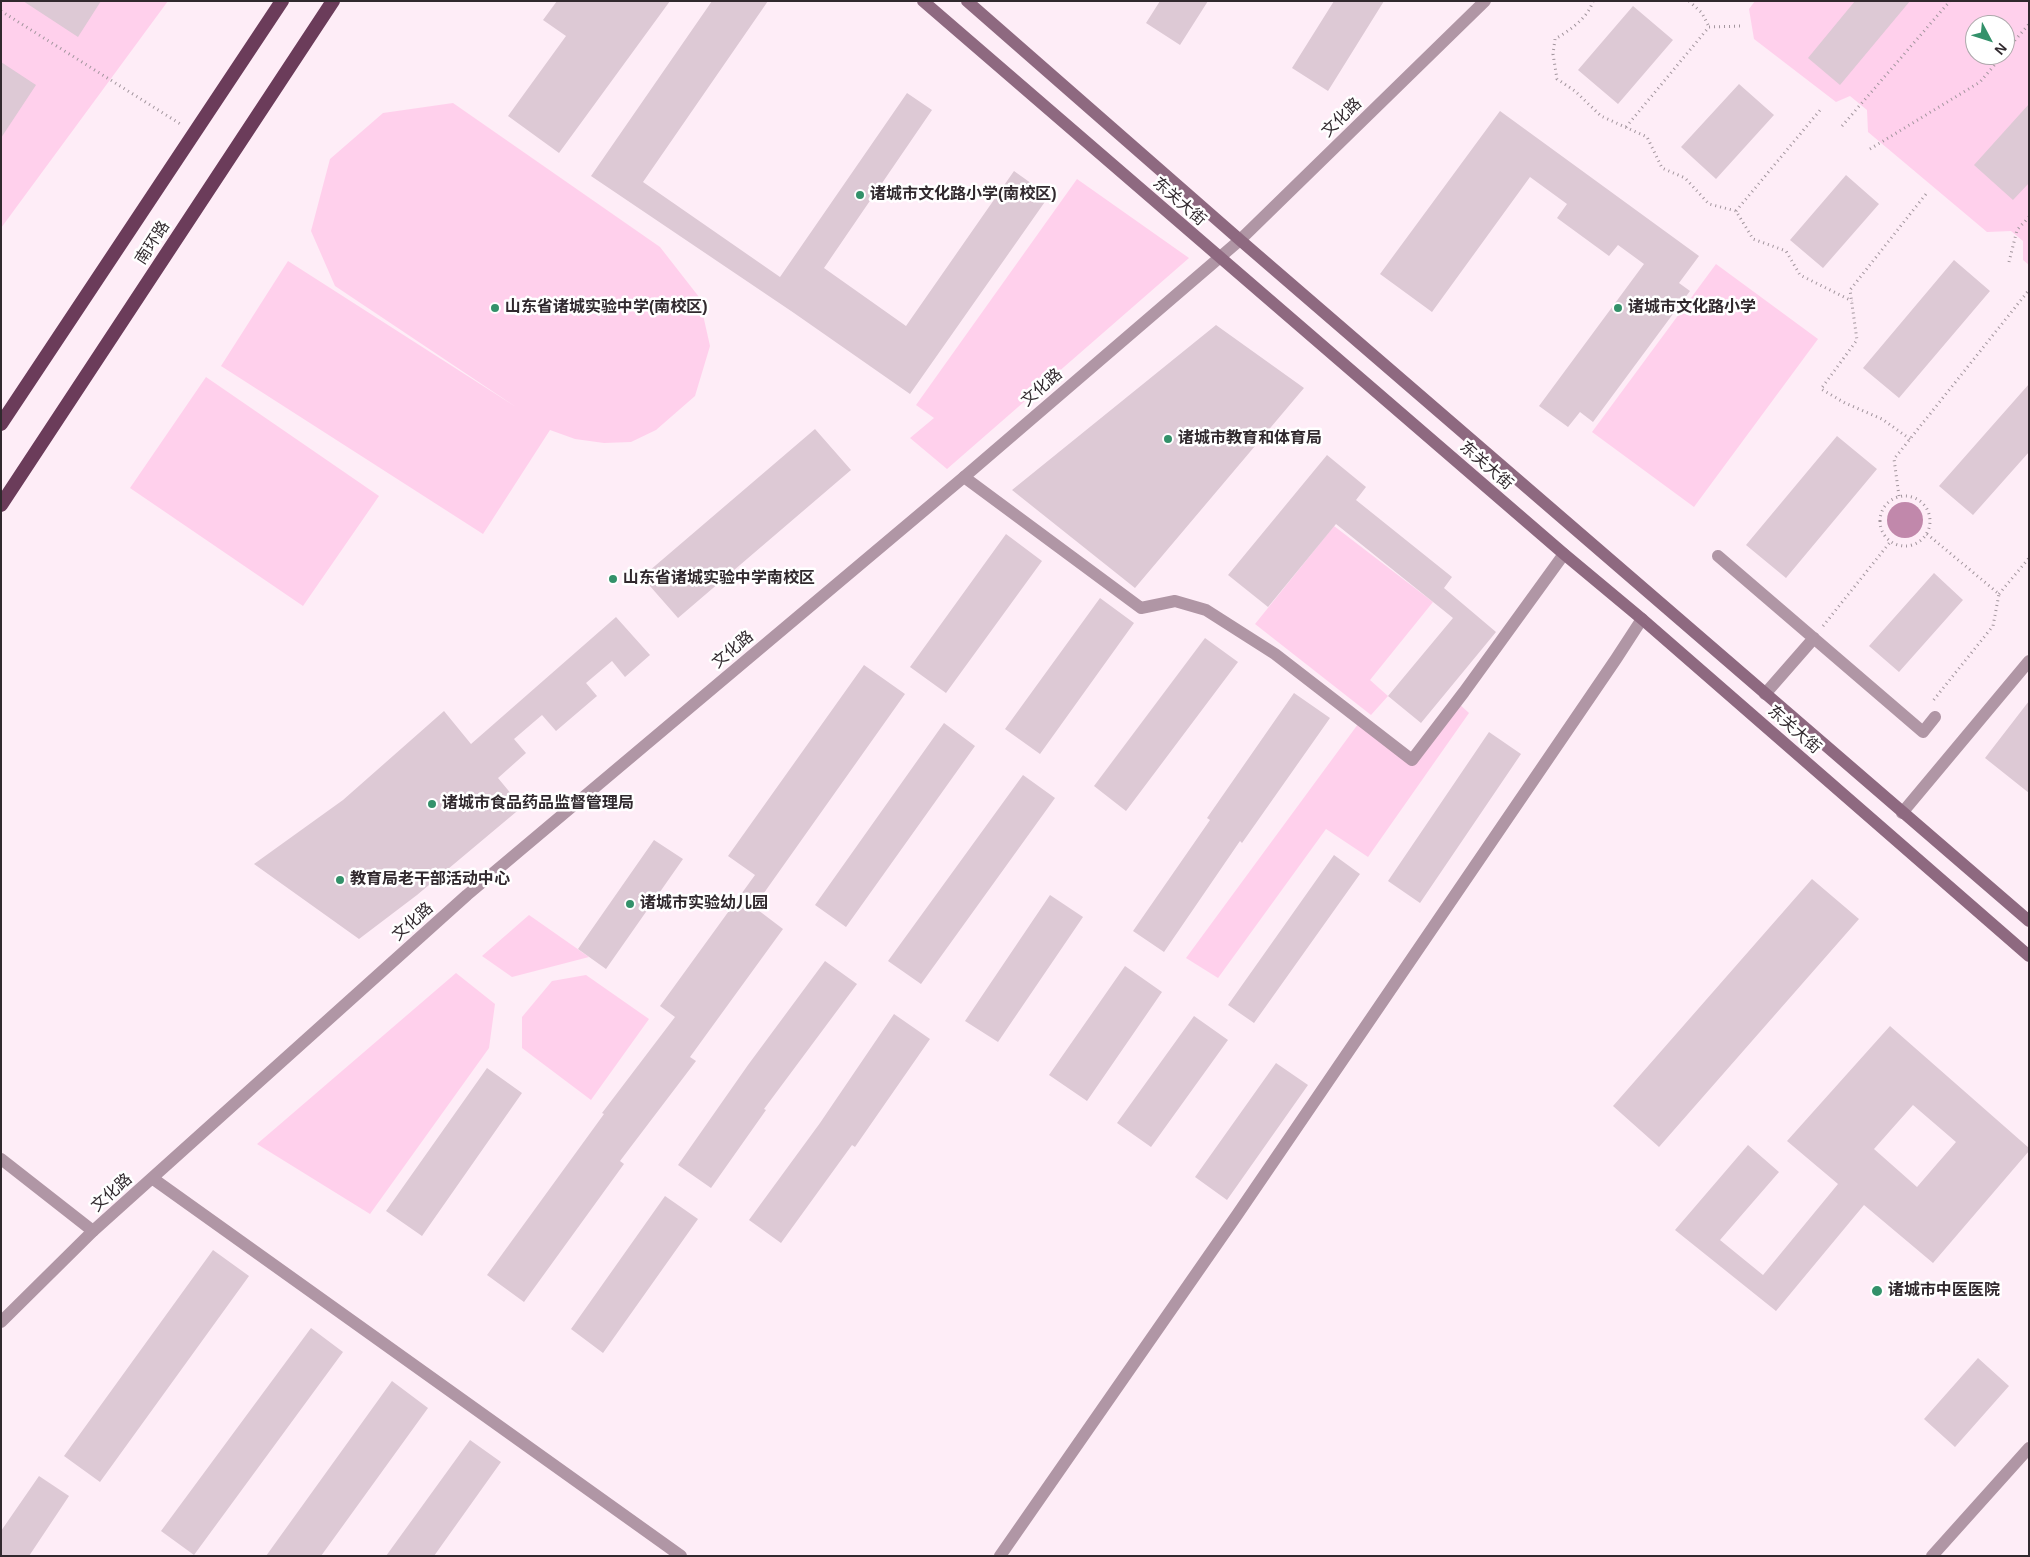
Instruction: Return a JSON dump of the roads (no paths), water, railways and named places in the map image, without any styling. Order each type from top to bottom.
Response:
[{"type":"highway","name":"南环路","points":[[1,424],[282,1]]},
{"type":"highway","name":"南环路","points":[[1,505],[333,1]]},
{"type":"main road","name":"东关大街","points":[[923,1],[1218,257],[1642,619],[2029,956]]},
{"type":"main road","name":"东关大街","points":[[967,1],[1240,240],[2029,921]]},
{"type":"street","name":"文化路","points":[[1,1322],[93,1231],[467,895],[964,477],[1240,240],[1485,1]]},
{"type":"street","points":[[964,477],[1141,608],[1175,601],[1206,610],[1275,654],[1412,760],[1564,554]]},
{"type":"street","points":[[1718,556],[1923,732],[1935,717]]},
{"type":"street","points":[[1000,1556],[1269,1168],[1642,619]]},
{"type":"street","points":[[1765,694],[1814,638]]},
{"type":"street","points":[[1902,813],[2029,661]]},
{"type":"street","points":[[1,1159],[93,1231]]},
{"type":"street","points":[[152,1178],[681,1556]]},
{"type":"street","points":[[1932,1556],[2029,1448]]},
{"type":"place","name":"诸城市文化路小学(南校区)","points":[[860,195]]},
{"type":"place","name":"山东省诸城实验中学(南校区)","points":[[495,308]]},
{"type":"place","name":"诸城市文化路小学","points":[[1618,308]]},
{"type":"place","name":"诸城市教育和体育局","points":[[1168,439]]},
{"type":"place","name":"山东省诸城实验中学南校区","points":[[613,579]]},
{"type":"place","name":"诸城市食品药品监督管理局","points":[[432,804]]},
{"type":"place","name":"教育局老干部活动中心","points":[[340,880]]},
{"type":"place","name":"诸城市实验幼儿园","points":[[630,904]]},
{"type":"place","name":"诸城市中医医院","points":[[1877,1291]]}]
